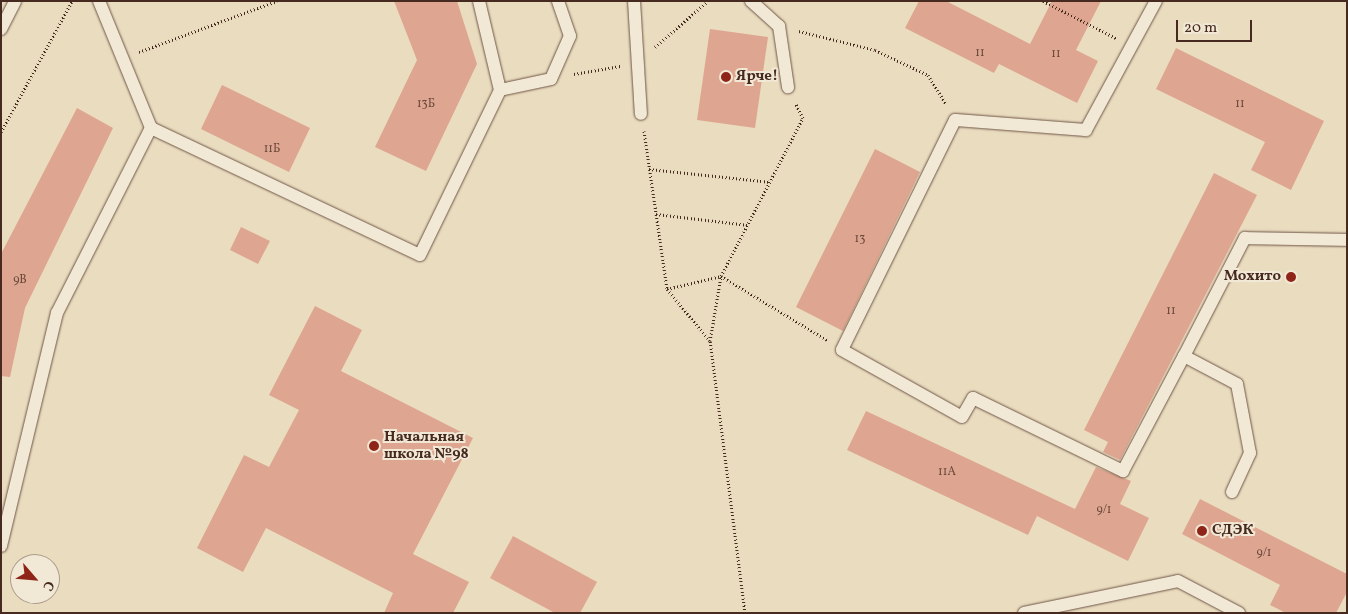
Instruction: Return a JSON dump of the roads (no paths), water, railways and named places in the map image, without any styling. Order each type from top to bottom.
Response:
[{"type":"lane","points":[[1,29],[15,1]]},
{"type":"lane","points":[[100,1],[150,128],[420,255],[500,90],[479,1]]},
{"type":"lane","points":[[500,90],[552,79],[570,36],[558,1]]},
{"type":"lane","points":[[634,1],[641,114]]},
{"type":"lane","points":[[752,1],[779,26],[788,88]]},
{"type":"lane","points":[[1156,1],[1086,130],[955,120],[842,350],[962,417],[973,398],[1123,471],[1245,238],[1347,240]]},
{"type":"lane","points":[[1,546],[57,314],[150,128]]},
{"type":"lane","points":[[1184,356],[1237,384],[1250,454],[1232,492]]},
{"type":"lane","points":[[1024,613],[1178,581],[1239,613]]},
{"type":"place","name":"Ярче!","points":[[726,77]]},
{"type":"place","name":"Мохито","points":[[1291,277]]},
{"type":"place","name":"Начальная школа №98","points":[[374,446]]},
{"type":"place","name":"СДЭК","points":[[1202,531]]}]
